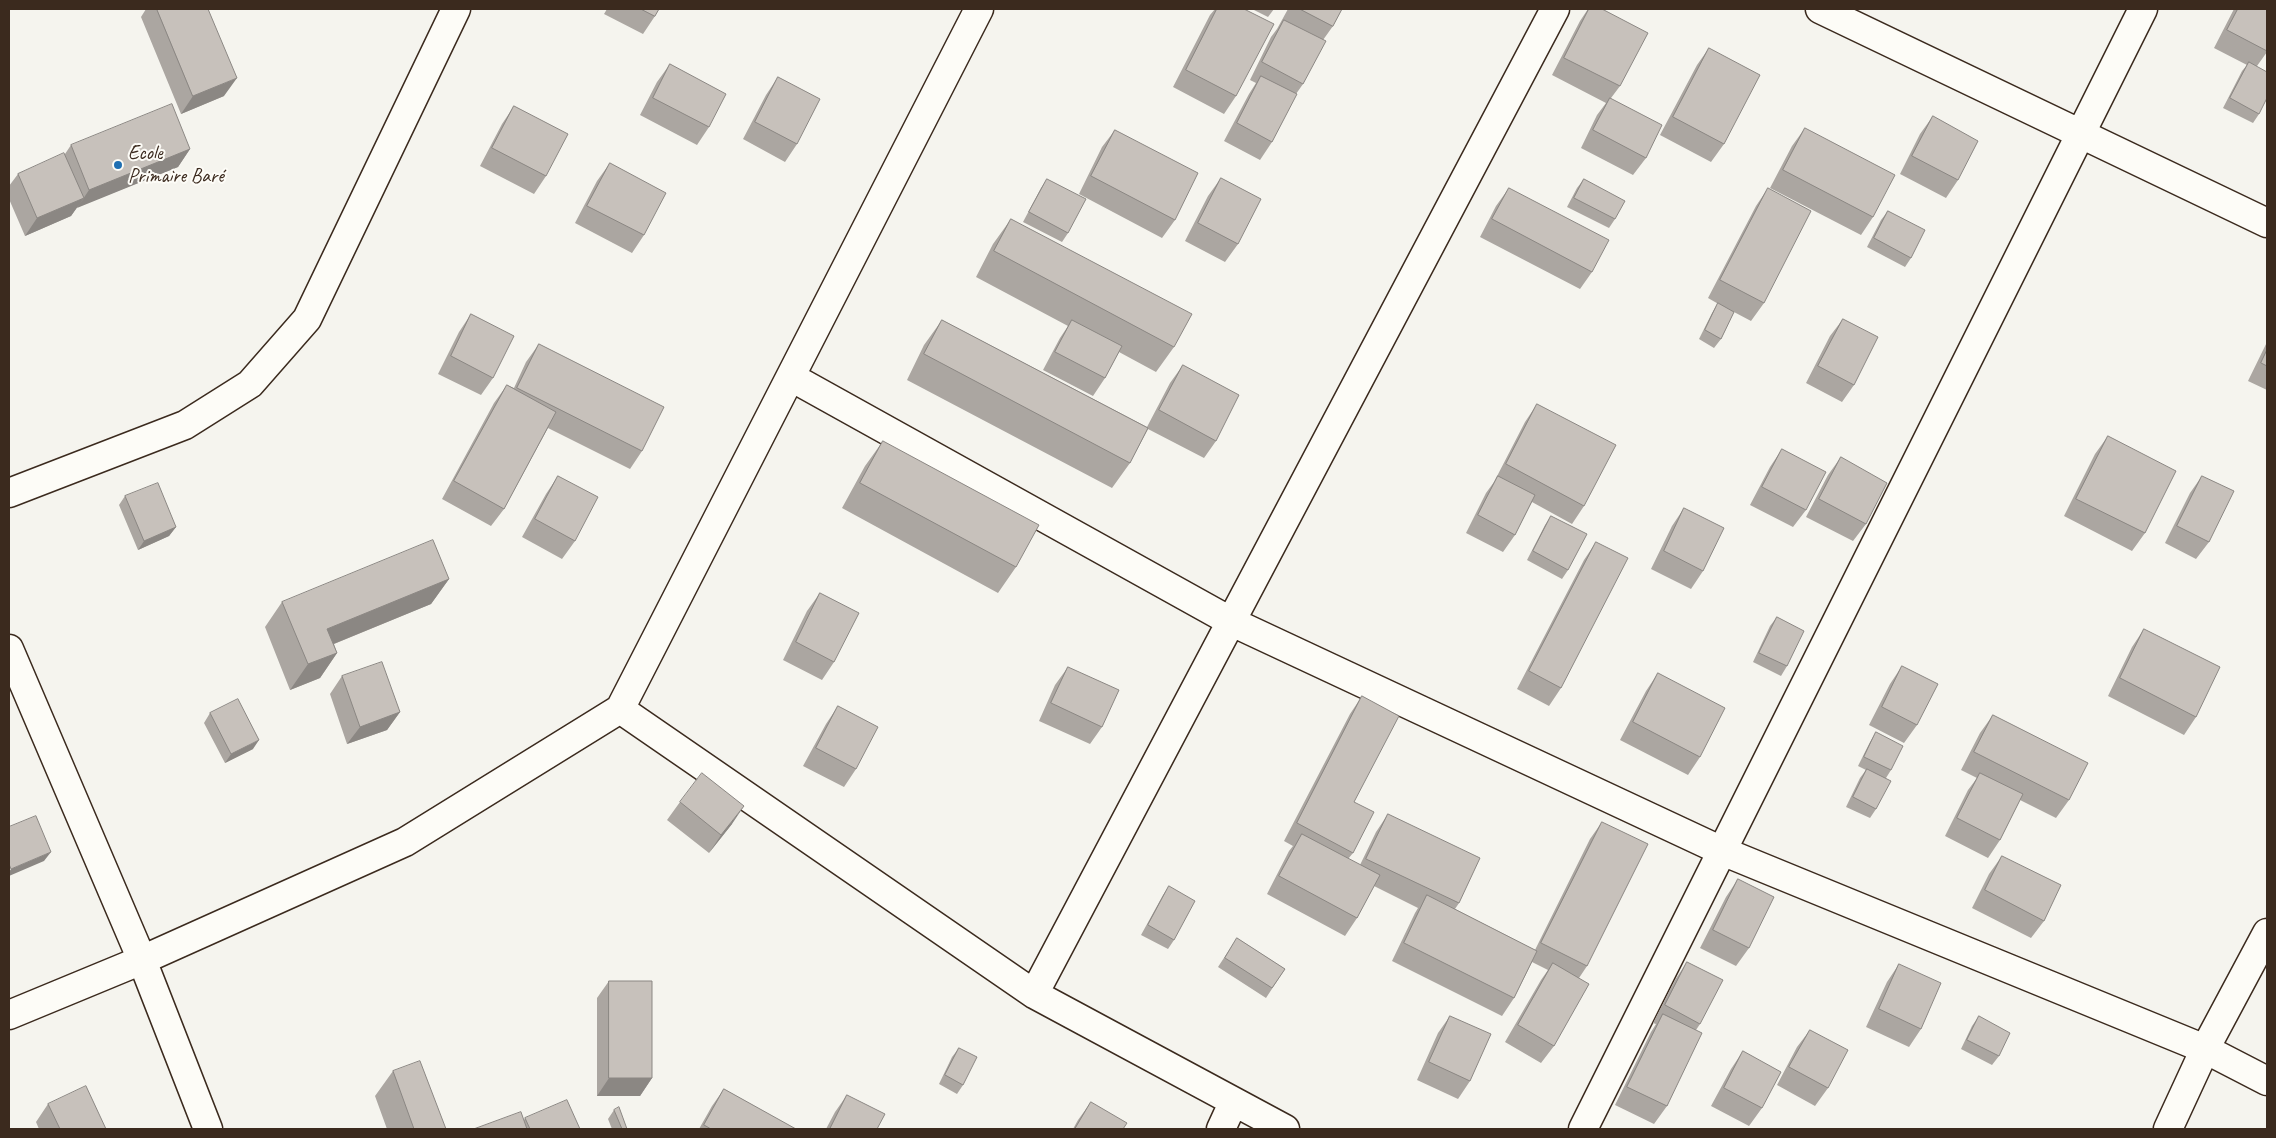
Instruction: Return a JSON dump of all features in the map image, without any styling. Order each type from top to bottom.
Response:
[{"type":"street","points":[[9,493],[185,425],[250,384],[306,319],[456,9]]},
{"type":"street","points":[[9,1015],[142,960],[405,842],[620,709],[978,9]]},
{"type":"street","points":[[1034,994],[1555,9]]},
{"type":"street","points":[[1820,9],[2267,223]]},
{"type":"street","points":[[1583,1129],[2143,9]]},
{"type":"street","points":[[791,377],[1232,622],[1722,851],[2205,1049],[2267,1081]]},
{"type":"street","points":[[9,649],[142,960],[208,1129]]},
{"type":"street","points":[[620,709],[1034,994],[1233,1103],[1285,1129]]},
{"type":"street","points":[[2168,1129],[2205,1049],[2267,933]]},
{"type":"street","points":[[1221,1129],[1233,1103]]},
{"type":"building","points":[[157,9],[208,9],[237,78],[193,96]]},
{"type":"building","points":[[641,9],[659,9],[655,16]]},
{"type":"building","points":[[1217,9],[1244,9],[1274,24],[1236,96],[1186,70]]},
{"type":"building","points":[[1300,9],[1342,9],[1333,26]]},
{"type":"building","points":[[1589,9],[1602,9],[1648,33],[1620,86],[1564,58]]},
{"type":"building","points":[[2238,9],[2267,9],[2267,51],[2227,30]]},
{"type":"building","points":[[1284,20],[1326,41],[1303,84],[1262,62]]},
{"type":"building","points":[[1709,48],[1760,75],[1724,144],[1673,117]]},
{"type":"building","points":[[2249,62],[2267,72],[2267,98],[2259,114],[2230,98]]},
{"type":"building","points":[[670,64],[726,94],[709,127],[653,98]]},
{"type":"building","points":[[1261,76],[1297,94],[1272,142],[1237,123]]},
{"type":"building","points":[[778,77],[820,99],[797,144],[755,122]]},
{"type":"building","points":[[1610,98],[1662,125],[1646,158],[1593,130]]},
{"type":"building","name":"Ecole Primaire Baré","points":[[172,104],[190,149],[89,190],[71,145]]},
{"type":"building","points":[[514,106],[568,134],[546,176],[492,148]]},
{"type":"building","points":[[1933,116],[1978,141],[1958,180],[1912,156]]},
{"type":"building","points":[[1805,128],[1895,175],[1873,217],[1783,170]]},
{"type":"building","points":[[1115,130],[1198,173],[1175,220],[1091,176]]},
{"type":"building","points":[[64,153],[84,198],[37,218],[18,174]]},
{"type":"building","points":[[610,163],[666,193],[644,235],[587,206]]},
{"type":"building","points":[[1221,178],[1261,199],[1238,244],[1198,223]]},
{"type":"building","points":[[1047,179],[1086,199],[1068,233],[1029,212]]},
{"type":"building","points":[[1584,179],[1625,201],[1615,219],[1574,198]]},
{"type":"building","points":[[1509,188],[1609,240],[1592,272],[1492,219]]},
{"type":"building","points":[[1768,188],[1811,211],[1764,303],[1720,280]]},
{"type":"building","points":[[1888,211],[1925,230],[1911,258],[1874,238]]},
{"type":"building","points":[[1011,219],[1192,314],[1174,347],[994,251]]},
{"type":"building","points":[[1718,303],[1734,312],[1721,339],[1705,330]]},
{"type":"building","points":[[471,314],[514,336],[493,378],[451,356]]},
{"type":"building","points":[[1843,319],[1878,337],[1854,385],[1818,366]]},
{"type":"building","points":[[942,320],[1148,428],[1130,463],[924,354]]},
{"type":"building","points":[[1072,320],[1122,346],[1105,378],[1055,352]]},
{"type":"building","points":[[539,344],[664,407],[642,451],[517,388]]},
{"type":"building","points":[[2267,350],[2267,366],[2261,363]]},
{"type":"building","points":[[1183,365],[1239,395],[1216,441],[1159,410]]},
{"type":"building","points":[[507,385],[556,412],[504,509],[454,481]]},
{"type":"building","points":[[1537,404],[1616,445],[1584,506],[1506,464]]},
{"type":"building","points":[[2108,436],[2176,471],[2145,533],[2076,499]]},
{"type":"building","points":[[883,441],[1039,525],[1016,567],[860,483]]},
{"type":"building","points":[[1782,449],[1826,472],[1806,510],[1762,487]]},
{"type":"building","points":[[1841,457],[1887,483],[1866,524],[1819,499]]},
{"type":"building","points":[[558,476],[598,497],[575,541],[535,519]]},
{"type":"building","points":[[1498,476],[1535,495],[1515,535],[1478,515]]},
{"type":"building","points":[[2202,476],[2234,491],[2209,542],[2177,526]]},
{"type":"building","points":[[158,483],[176,527],[144,541],[125,496]]},
{"type":"building","points":[[1684,508],[1724,528],[1703,571],[1664,551]]},
{"type":"building","points":[[1551,516],[1587,534],[1568,570],[1533,551]]},
{"type":"building","points":[[433,540],[449,579],[327,629],[337,653],[308,664],[282,602]]},
{"type":"building","points":[[1596,542],[1628,558],[1561,688],[1529,671]]},
{"type":"building","points":[[820,593],[859,613],[834,662],[796,642]]},
{"type":"building","points":[[1777,617],[1804,631],[1787,666],[1759,653]]},
{"type":"building","points":[[2144,629],[2220,667],[2196,717],[2120,678]]},
{"type":"building","points":[[382,662],[400,712],[360,727],[342,676]]},
{"type":"building","points":[[1902,666],[1938,684],[1917,725],[1882,707]]},
{"type":"building","points":[[1068,667],[1119,690],[1102,727],[1051,703]]},
{"type":"building","points":[[1658,673],[1725,708],[1700,757],[1633,722]]},
{"type":"building","points":[[1362,696],[1399,716],[1354,802],[1374,812],[1353,853],[1297,823]]},
{"type":"building","points":[[238,699],[259,740],[231,754],[210,713]]},
{"type":"building","points":[[838,706],[878,727],[856,769],[816,748]]},
{"type":"building","points":[[1993,715],[2088,763],[2069,800],[1974,752]]},
{"type":"building","points":[[1876,732],[1903,746],[1891,770],[1864,757]]},
{"type":"building","points":[[1867,769],[1891,781],[1876,809],[1853,797]]},
{"type":"building","points":[[702,773],[744,806],[721,835],[680,802]]},
{"type":"building","points":[[1980,773],[2023,794],[2000,840],[1957,818]]},
{"type":"building","points":[[1388,814],[1480,858],[1459,903],[1366,859]]},
{"type":"building","points":[[36,816],[51,852],[11,869],[9,864],[9,827]]},
{"type":"building","points":[[1602,822],[1648,844],[1587,966],[1541,943]]},
{"type":"building","points":[[1302,834],[1380,875],[1357,918],[1279,876]]},
{"type":"building","points":[[2002,856],[2061,885],[2044,921],[1985,890]]},
{"type":"building","points":[[1738,879],[1774,897],[1749,948],[1713,930]]},
{"type":"building","points":[[1169,886],[1195,901],[1174,940],[1148,925]]},
{"type":"building","points":[[1427,895],[1537,951],[1514,998],[1404,943]]},
{"type":"building","points":[[1237,938],[1285,969],[1272,988],[1225,958]]},
{"type":"building","points":[[1687,962],[1723,980],[1700,1024],[1665,1005]]},
{"type":"building","points":[[1553,963],[1589,984],[1554,1046],[1518,1025]]},
{"type":"building","points":[[1899,964],[1941,983],[1921,1029],[1879,1009]]},
{"type":"building","points":[[609,981],[652,981],[652,1078],[609,1078]]},
{"type":"building","points":[[1663,1014],[1702,1033],[1667,1106],[1627,1087]]},
{"type":"building","points":[[1450,1016],[1491,1034],[1470,1081],[1429,1062]]},
{"type":"building","points":[[1979,1016],[2010,1033],[1999,1056],[1967,1040]]},
{"type":"building","points":[[1810,1030],[1848,1050],[1828,1088],[1789,1067]]},
{"type":"building","points":[[959,1048],[977,1057],[963,1085],[945,1075]]},
{"type":"building","points":[[1743,1051],[1781,1072],[1762,1108],[1724,1088]]},
{"type":"building","points":[[420,1061],[446,1129],[414,1129],[393,1071]]},
{"type":"building","points":[[86,1086],[106,1129],[60,1129],[48,1104]]},
{"type":"building","points":[[724,1089],[796,1129],[711,1129],[704,1125]]},
{"type":"building","points":[[847,1095],[885,1114],[877,1129],[830,1129]]},
{"type":"building","points":[[567,1100],[580,1129],[530,1129],[525,1118]]},
{"type":"building","points":[[1091,1102],[1127,1123],[1123,1129],[1075,1129]]},
{"type":"building","points":[[619,1107],[627,1129],[622,1129],[614,1110]]},
{"type":"building","points":[[521,1112],[527,1129],[474,1129]]},
{"type":"place","name":"Ecole Primaire Baré","points":[[118,165]]}]
